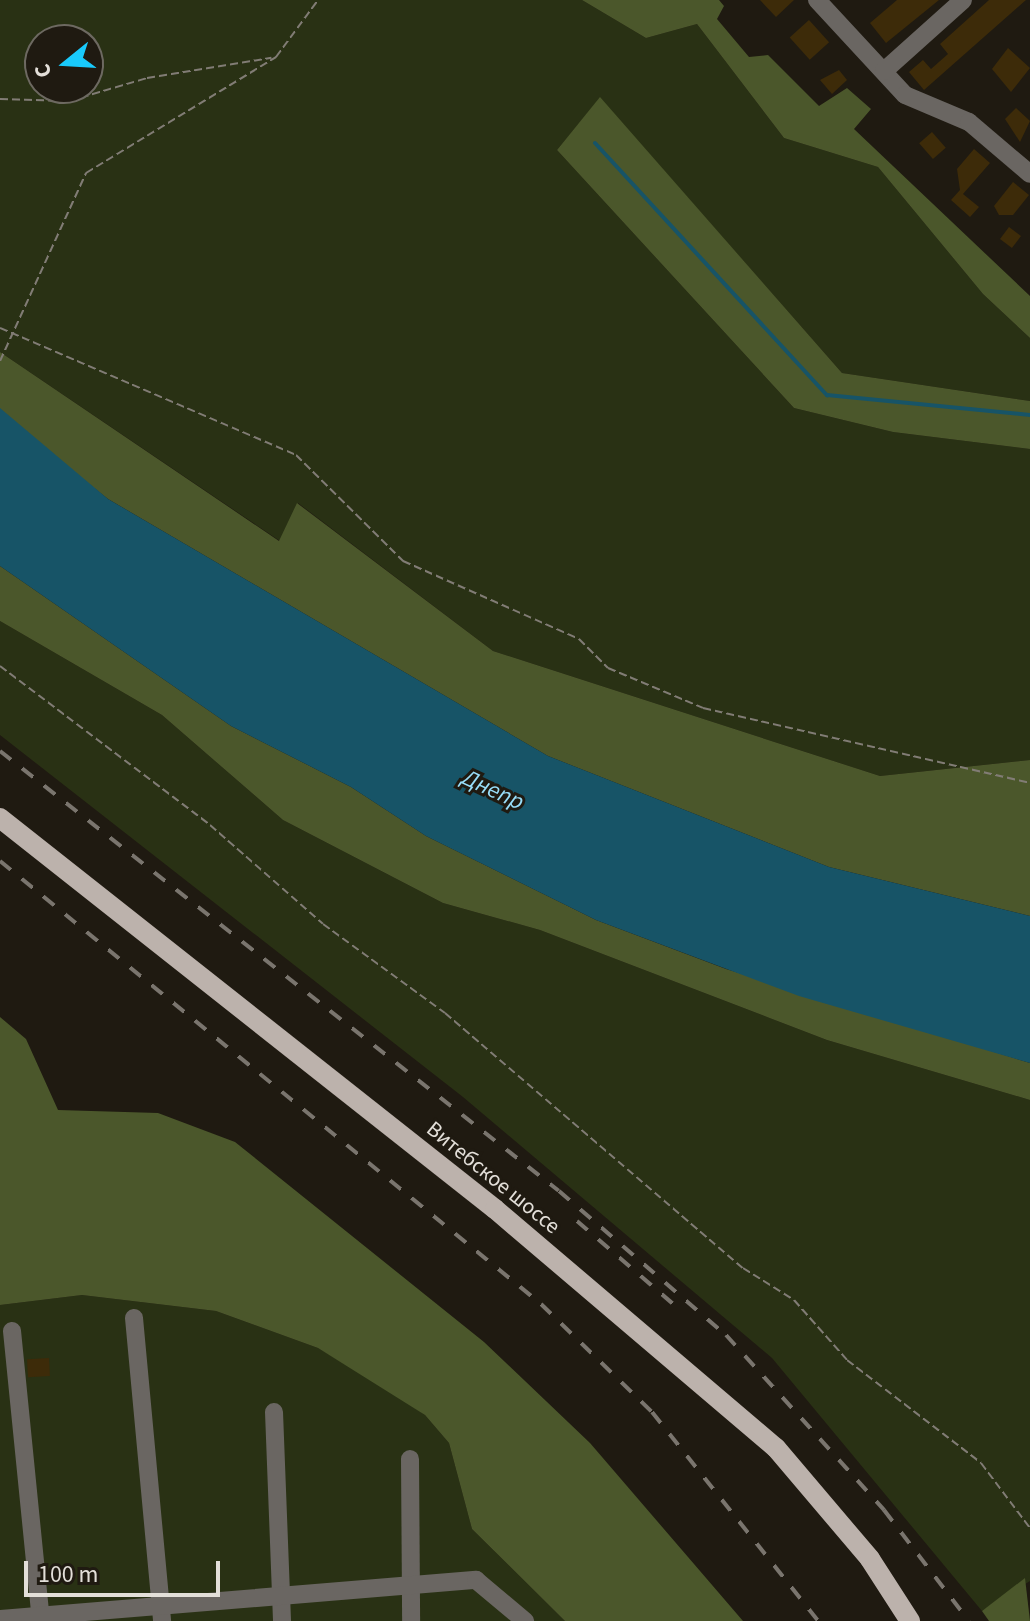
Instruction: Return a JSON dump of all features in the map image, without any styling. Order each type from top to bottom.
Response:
[{"type":"main road","name":"Витебское шоссе","points":[[0,818],[495,1209],[776,1448],[861,1547],[910,1621]]},
{"type":"street","points":[[817,0],[905,95],[969,122],[1030,174]]},
{"type":"street","points":[[884,71],[963,0]]},
{"type":"street","points":[[134,1318],[161,1614]]},
{"type":"street","points":[[12,1331],[41,1618]]},
{"type":"street","points":[[274,1412],[282,1621]]},
{"type":"street","points":[[410,1459],[411,1621]]},
{"type":"street","points":[[0,1619],[161,1614],[280,1596],[476,1580],[525,1621]]},
{"type":"path","points":[[0,361],[86,173],[276,57],[318,0]]},
{"type":"path","points":[[0,99],[69,101],[147,78],[276,57]]},
{"type":"path","points":[[0,328],[12,336],[296,455],[403,561],[579,639],[608,668],[703,708],[1030,783]]},
{"type":"path","points":[[0,666],[210,825],[323,924],[445,1013],[743,1268],[794,1300],[847,1360],[981,1463],[1030,1528]]},
{"type":"green space","points":[[0,0],[582,0],[646,38],[697,24],[784,138],[878,167],[983,294],[1030,338],[1030,401],[842,373],[600,98],[557,150],[794,408],[893,432],[1030,449],[1030,760],[880,776],[493,651],[298,503],[280,541],[0,352]]},
{"type":"green space","points":[[582,0],[719,0],[724,6],[717,19],[749,57],[768,55],[819,106],[847,88],[871,109],[854,129],[1030,296],[1030,338],[983,294],[878,167],[784,138],[697,24],[646,38]]},
{"type":"green space","points":[[600,97],[842,373],[1030,401],[1030,449],[893,432],[794,408],[557,150]]},
{"type":"green space","points":[[0,352],[279,541],[297,503],[493,651],[880,776],[1030,760],[1030,916],[829,867],[548,756],[108,499],[0,413]]},
{"type":"green space","points":[[0,566],[231,726],[351,787],[426,836],[596,920],[726,969],[1030,1063],[1030,1100],[827,1040],[540,930],[443,903],[283,820],[162,715],[0,621]]},
{"type":"green space","points":[[0,621],[162,715],[283,820],[443,903],[540,930],[827,1040],[1030,1100],[1030,1581],[982,1611],[772,1358],[463,1097],[0,735]]},
{"type":"green space","points":[[0,1017],[26,1039],[58,1110],[158,1113],[235,1142],[484,1342],[590,1443],[743,1621],[565,1621],[472,1529],[449,1443],[425,1415],[318,1348],[216,1311],[82,1295],[0,1305]]},
{"type":"green space","points":[[82,1295],[216,1311],[318,1348],[388,1389],[425,1415],[449,1443],[472,1529],[565,1621],[0,1621],[0,1305]]},
{"type":"green space","points":[[1025,1578],[1030,1621],[989,1621],[982,1611]]},
{"type":"water","name":"Днепр","points":[[0,408],[108,499],[548,756],[829,867],[1030,916],[1030,1063],[799,996],[596,920],[426,836],[351,787],[231,726],[0,566]]},
{"type":"building","points":[[760,0],[794,0],[776,17]]},
{"type":"building","points":[[897,0],[939,0],[886,43],[870,23]]},
{"type":"building","points":[[989,0],[1026,0],[924,90],[909,72],[923,60],[931,69],[948,54],[940,44]]},
{"type":"building","points":[[809,20],[829,42],[810,60],[790,37]]},
{"type":"building","points":[[1008,48],[1030,68],[1011,92],[992,69]]},
{"type":"building","points":[[839,70],[847,80],[832,94],[820,80]]},
{"type":"building","points":[[1016,108],[1030,121],[1020,142],[1005,119]]},
{"type":"building","points":[[932,132],[946,148],[933,159],[919,143]]},
{"type":"building","points":[[974,149],[990,163],[963,194],[979,207],[970,217],[951,200],[960,190],[957,169]]},
{"type":"building","points":[[1013,182],[1029,195],[1013,215],[999,215],[994,206]]},
{"type":"building","points":[[1009,227],[1021,236],[1012,248],[1000,239]]},
{"type":"building","points":[[49,1358],[50,1376],[28,1377],[27,1359]]},
{"type":"waterway","points":[[595,143],[827,395],[1030,415]]},
{"type":"railway","points":[[0,751],[559,1191],[726,1335],[884,1510],[969,1621]]},
{"type":"railway","points":[[0,861],[541,1304],[652,1412],[818,1621]]},
{"type":"railway","points":[[577,1221],[680,1310]]}]
